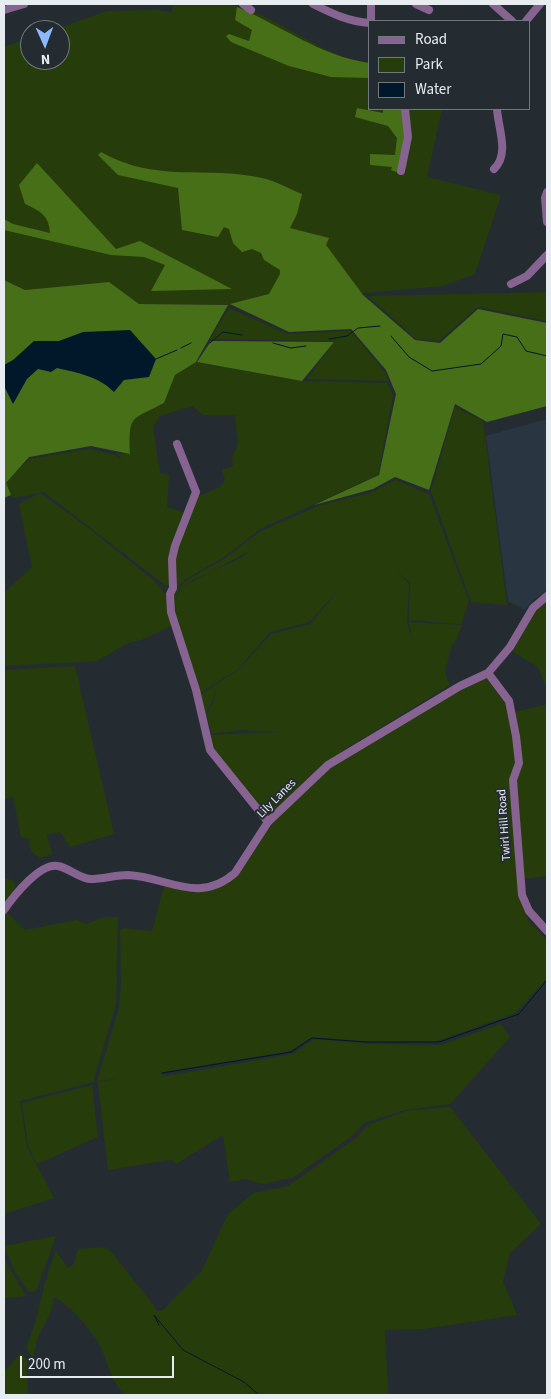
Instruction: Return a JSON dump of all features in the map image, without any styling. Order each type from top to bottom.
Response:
[{"type":"street","points":[[4,10],[24,4]]},
{"type":"street","points":[[243,4],[251,10]]},
{"type":"street","points":[[313,4],[330,13],[358,23],[368,22]]},
{"type":"street","points":[[370,20],[371,4]]},
{"type":"street","points":[[416,4],[429,10]]},
{"type":"street","points":[[493,4],[511,20]]},
{"type":"street","points":[[527,20],[540,4]]},
{"type":"street","points":[[402,171],[408,137],[405,110]]},
{"type":"street","points":[[494,169],[501,161],[502,149],[497,110]]},
{"type":"street","points":[[547,192],[545,198],[547,222]]},
{"type":"street","points":[[511,284],[527,276],[547,255]]},
{"type":"street","points":[[177,444],[196,492],[174,546],[170,594],[171,612],[196,690],[210,750],[268,822]]},
{"type":"street","name":"Lily Lanes","points":[[4,910],[40,870],[57,865],[88,879],[129,875],[188,888],[200,889],[214,886],[235,873],[268,822],[335,761],[460,686],[488,673],[510,647],[533,608],[547,596]]},
{"type":"street","name":"Twirl Hill Road","points":[[488,673],[509,701],[516,736],[519,763],[513,780],[522,896],[529,911],[547,932]]},
{"type":"street","points":[[529,924],[536,920]]},
{"type":"shaded area","points":[[547,419],[547,590],[533,600],[525,610],[508,601],[486,436]]},
{"type":"green space","points":[[208,3],[228,4],[247,9],[282,25],[333,53],[368,63],[368,110],[442,110],[427,177],[501,195],[475,274],[443,286],[232,305],[139,304],[109,282],[25,290],[4,280],[4,47],[20,41],[20,70],[70,70],[70,24],[107,11],[158,10],[171,13],[174,4]]},
{"type":"green space","points":[[237,7],[318,47],[352,60],[368,63],[368,78],[331,77],[289,66],[231,42],[226,36],[229,34],[249,41],[252,30],[235,20]]},
{"type":"green space","points":[[357,108],[383,113],[383,110],[403,110],[407,138],[400,170],[396,172],[391,170],[392,167],[370,165],[370,154],[395,155],[397,138],[388,126],[355,117]]},
{"type":"green space","points":[[101,152],[122,162],[142,168],[162,171],[241,174],[262,178],[302,194],[297,214],[290,228],[329,238],[326,245],[363,295],[415,340],[440,343],[478,309],[547,323],[547,406],[487,422],[455,404],[429,490],[395,477],[373,489],[314,505],[379,475],[396,394],[386,370],[351,329],[289,332],[230,304],[269,294],[280,274],[280,270],[264,260],[261,253],[252,249],[242,252],[233,243],[229,229],[224,227],[218,237],[182,230],[178,188],[118,175],[98,155]]},
{"type":"green space","points":[[37,163],[116,249],[140,241],[232,289],[151,291],[165,265],[144,257],[111,255],[4,230],[4,219],[13,224],[50,233],[48,222],[43,214],[25,204],[19,185]]},
{"type":"green space","points":[[4,280],[25,290],[109,282],[139,304],[228,305],[196,362],[175,375],[164,403],[138,416],[134,420],[130,432],[130,454],[91,446],[29,457],[6,483],[11,495],[4,498]]},
{"type":"green space","points":[[547,292],[547,321],[478,307],[439,341],[416,339],[368,296]]},
{"type":"green space","points":[[229,308],[287,334],[351,331],[385,372],[388,381],[307,379],[335,341],[210,339]]},
{"type":"green space","points":[[211,341],[334,342],[302,381],[197,362]]},
{"type":"green space","points":[[196,362],[302,381],[387,383],[393,395],[378,475],[260,529],[224,557],[186,579],[174,590],[174,557],[197,497],[220,487],[225,480],[222,470],[233,466],[232,458],[238,444],[235,415],[203,415],[192,406],[160,416],[153,427],[160,473],[169,475],[167,507],[185,513],[173,547],[170,563],[170,584],[166,586],[44,492],[13,498],[6,483],[29,459],[90,449],[115,455],[123,462],[117,454],[130,453],[130,431],[134,420],[138,416],[164,403],[175,375]]},
{"type":"green space","points":[[455,407],[483,421],[507,605],[471,602],[431,491]]},
{"type":"green space","points":[[395,480],[429,494],[469,602],[461,624],[409,620],[410,583],[396,569],[409,584],[407,623],[413,641],[409,622],[462,625],[455,643],[452,644],[445,673],[450,685],[342,751],[267,816],[213,751],[208,735],[280,732],[239,730],[212,734],[206,715],[214,701],[216,689],[204,717],[200,695],[238,670],[271,634],[310,624],[343,585],[309,622],[270,632],[237,670],[200,693],[172,609],[179,593],[185,586],[179,589],[172,608],[173,593],[189,579],[224,559],[261,531],[318,506],[373,492]],"holes":[[[251,550],[244,556],[210,572]]]},
{"type":"green space","points":[[40,493],[95,533],[159,585],[166,595],[173,625],[141,640],[128,643],[97,661],[4,666],[4,593],[32,567],[19,504]]},
{"type":"green space","points":[[547,602],[547,690],[538,667],[512,651],[536,610]]},
{"type":"green space","points":[[75,666],[114,834],[70,847],[60,832],[47,835],[52,854],[40,858],[31,851],[29,839],[21,837],[13,797],[4,799],[4,670]]},
{"type":"green space","points":[[486,677],[507,706],[517,762],[511,781],[520,898],[529,921],[547,940],[547,978],[516,1013],[437,1041],[361,1041],[312,1037],[290,1051],[159,1073],[166,1076],[293,1054],[314,1039],[374,1044],[440,1045],[501,1024],[510,1037],[450,1104],[405,1110],[364,1123],[351,1137],[292,1178],[262,1184],[246,1179],[230,1182],[223,1135],[176,1164],[171,1160],[108,1170],[98,1082],[116,1079],[97,1081],[119,1008],[121,982],[120,930],[123,928],[152,931],[164,886],[193,893],[207,891],[229,883],[244,867],[265,833],[306,786],[333,766],[448,695]]},
{"type":"green space","points":[[547,704],[547,876],[522,879],[515,782],[520,764],[520,734],[515,712]]},
{"type":"green space","points":[[4,878],[12,880],[16,886],[4,905]]},
{"type":"green space","points":[[5,911],[25,930],[77,920],[86,924],[104,917],[118,917],[116,1004],[93,1082],[20,1101],[27,1147],[54,1198],[4,1214]]},
{"type":"green space","points":[[92,1085],[98,1137],[37,1164],[28,1146],[22,1103]]},
{"type":"green space","points":[[450,1107],[541,1224],[510,1253],[503,1281],[517,1315],[423,1329],[385,1330],[388,1395],[125,1395],[113,1379],[101,1348],[93,1334],[74,1312],[54,1297],[51,1310],[38,1337],[33,1359],[26,1347],[35,1324],[47,1275],[56,1251],[68,1268],[74,1264],[78,1249],[105,1247],[113,1254],[158,1311],[163,1310],[201,1272],[228,1214],[254,1193],[288,1186],[355,1139],[368,1125],[406,1111]]},
{"type":"green space","points":[[56,1236],[36,1291],[29,1292],[15,1272],[4,1246]]},
{"type":"green space","points":[[4,1259],[26,1296],[4,1298]]},
{"type":"green space","points":[[21,1353],[27,1361],[28,1395],[4,1395],[4,1372]]},
{"type":"water","points":[[130,330],[156,359],[149,377],[124,380],[114,392],[101,382],[80,374],[57,368],[51,372],[38,369],[27,379],[13,404],[4,386],[4,365],[13,360],[34,341],[59,341],[83,332]]},
{"type":"waterway","points":[[329,339],[347,336],[358,328],[380,326]]},
{"type":"waterway","points":[[210,343],[223,332],[242,335]]},
{"type":"waterway","points":[[391,336],[409,357],[432,371],[481,364],[501,346],[503,334],[517,337],[526,351],[547,356]]},
{"type":"waterway","points":[[181,348],[191,343]]},
{"type":"waterway","points":[[273,343],[291,348],[306,346]]},
{"type":"waterway","points":[[156,359],[177,350]]},
{"type":"waterway","points":[[162,1073],[291,1052],[312,1038],[365,1042],[439,1042],[519,1014],[547,980]]},
{"type":"waterway","points":[[159,1325],[154,1315],[183,1350],[244,1382],[259,1395]]}]
